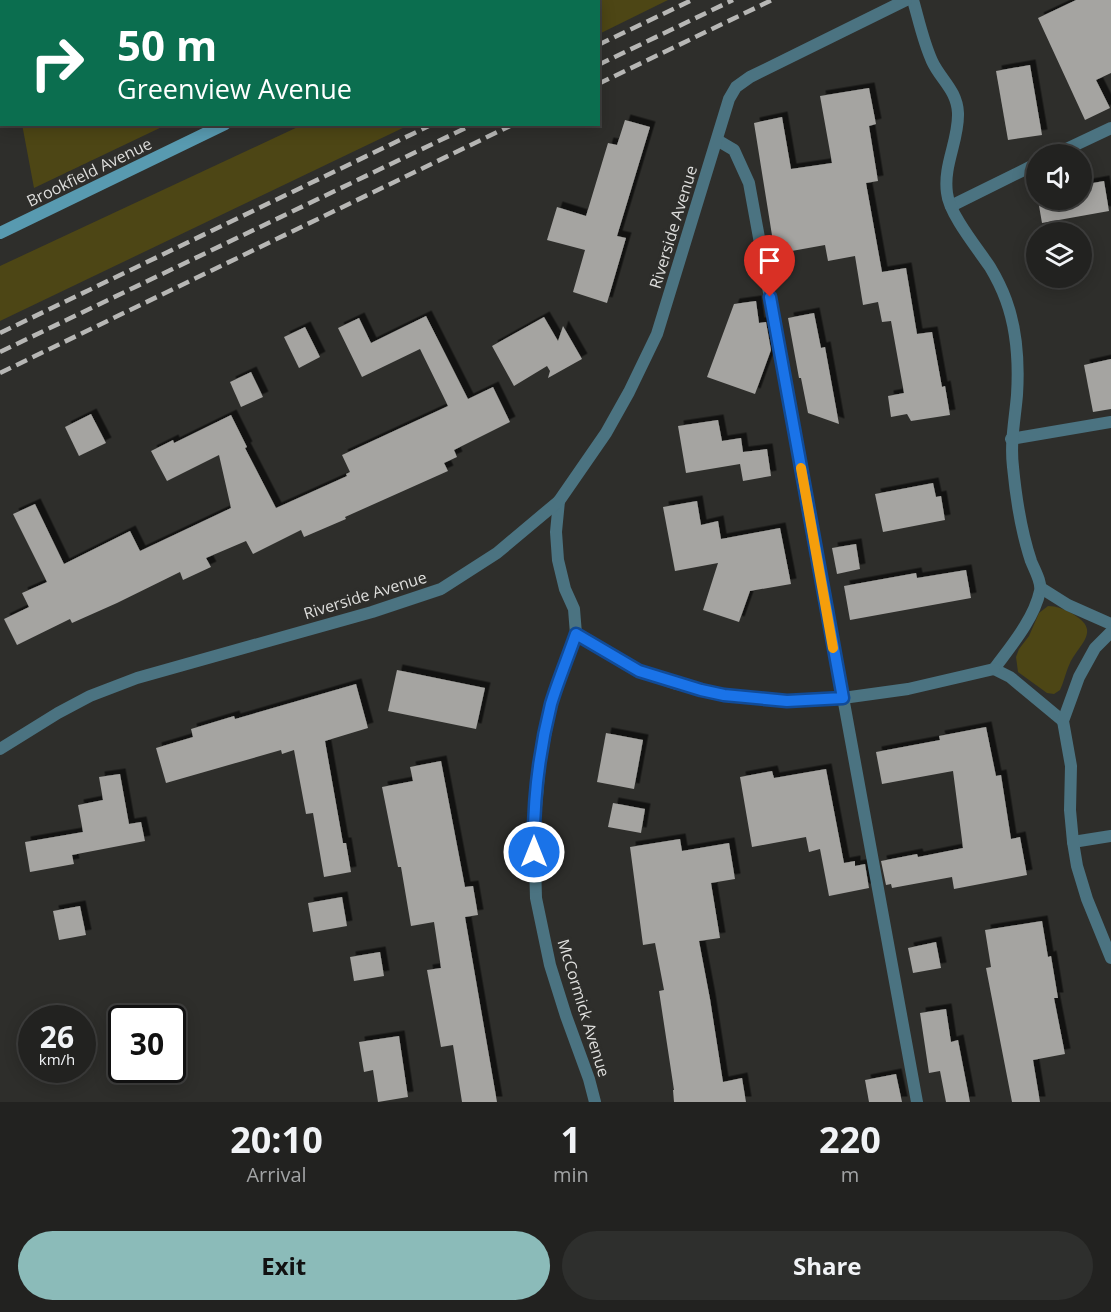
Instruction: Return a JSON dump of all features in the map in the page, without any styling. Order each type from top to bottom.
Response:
[{"type":"street","name":"Riverside Avenue","points":[[0,749],[82,700],[137,678],[372,612],[441,589],[497,553],[559,501],[606,433],[630,393],[657,334],[729,99],[736,87],[750,77],[906,0]]},
{"type":"street","points":[[913,0],[925,46],[933,64],[952,89],[958,111],[957,132],[947,173],[946,194],[951,206],[992,270],[1006,301],[1015,333],[1018,362],[1017,394],[1011,439],[1020,512],[1030,559],[1041,588],[1068,605],[1111,624]]},
{"type":"street","name":"Brookfield Avenue","points":[[0,233],[221,126]]},
{"type":"street","points":[[1077,144],[1111,128]]},
{"type":"street","points":[[717,140],[734,150],[749,183],[917,1102]]},
{"type":"street","points":[[951,206],[1026,169]]},
{"type":"street","points":[[1011,439],[1111,422]]},
{"type":"street","name":"McCormick Avenue","points":[[559,501],[556,532],[558,560],[565,589],[574,609],[576,634],[551,705],[540,763],[534,829],[536,898],[550,965],[590,1079],[595,1102]]},
{"type":"street","points":[[994,669],[1034,609],[1041,588]]},
{"type":"street","points":[[1111,632],[1089,657],[1063,721],[1071,766],[1070,810],[1073,842],[1087,899],[1111,958]]},
{"type":"street","points":[[576,634],[639,671],[689,687],[724,695],[787,701],[843,698],[908,689],[994,669],[1010,677],[1063,721]]},
{"type":"street","points":[[1073,842],[1111,836]]},
{"type":"shaded area","points":[[600,0],[668,0],[600,34]]},
{"type":"shaded area","points":[[22,126],[164,126],[34,188]]},
{"type":"shaded area","points":[[300,126],[407,126],[0,321],[0,266]]},
{"type":"shaded area","points":[[1048,606],[1071,613],[1080,619],[1087,631],[1070,663],[1060,690],[1054,694],[1047,693],[1018,672],[1016,657],[1039,613]]},
{"type":"building","points":[[1076,0],[1111,0],[1111,73],[1096,80],[1110,108],[1085,120],[1038,18]]},
{"type":"building","points":[[1030,65],[1042,135],[1008,140],[996,71]]},
{"type":"building","points":[[869,88],[876,124],[869,126],[878,181],[866,183],[882,272],[906,268],[917,334],[932,332],[942,387],[945,386],[950,415],[911,421],[907,414],[891,417],[888,396],[904,393],[891,321],[882,322],[878,302],[863,305],[855,256],[828,261],[825,245],[775,254],[754,123],[782,117],[791,169],[832,163],[820,96]]},
{"type":"building","points":[[625,120],[650,127],[617,236],[626,238],[607,303],[573,292],[585,250],[547,240],[557,207],[586,216],[608,143],[617,145]]},
{"type":"building","points":[[1104,181],[1109,211],[1042,222],[1040,210],[1092,210],[1092,183]]},
{"type":"building","points":[[756,301],[759,323],[766,322],[771,350],[755,394],[707,377],[734,304]]},
{"type":"building","points":[[814,313],[821,348],[825,347],[839,424],[808,413],[801,378],[799,378],[788,318]]},
{"type":"building","points":[[426,316],[468,399],[493,387],[510,422],[454,450],[457,457],[444,463],[448,471],[345,517],[346,519],[304,537],[301,530],[253,554],[246,541],[206,558],[211,567],[183,580],[180,572],[117,603],[72,623],[70,619],[17,645],[4,619],[29,607],[22,593],[47,582],[13,514],[35,504],[64,564],[130,531],[140,551],[231,508],[219,455],[167,481],[151,451],[173,440],[174,443],[231,415],[276,508],[347,476],[346,474],[350,472],[342,455],[448,406],[420,349],[362,377],[338,328],[359,318],[371,343]]},
{"type":"building","points":[[544,317],[558,341],[563,326],[582,359],[548,378],[550,371],[547,366],[514,386],[492,346]]},
{"type":"building","points":[[305,327],[320,357],[299,368],[284,337]]},
{"type":"building","points":[[1111,359],[1111,409],[1093,412],[1084,365]]},
{"type":"building","points":[[251,372],[263,397],[241,407],[230,382]]},
{"type":"building","points":[[91,414],[106,443],[79,456],[65,427]]},
{"type":"building","points":[[718,420],[722,441],[741,438],[743,452],[767,449],[771,476],[743,481],[740,464],[686,473],[678,426]]},
{"type":"building","points":[[933,483],[936,497],[941,496],[945,520],[883,532],[875,494]]},
{"type":"building","points":[[697,501],[701,525],[718,521],[721,539],[780,528],[791,584],[750,591],[739,622],[703,610],[718,563],[675,571],[663,507]]},
{"type":"building","points":[[856,544],[860,569],[837,574],[832,548]]},
{"type":"building","points":[[966,570],[971,598],[850,620],[844,586],[916,573],[917,578]]},
{"type":"building","points":[[397,670],[485,688],[476,729],[388,711]]},
{"type":"building","points":[[356,684],[368,728],[325,741],[343,843],[346,843],[351,872],[324,877],[313,813],[306,814],[294,750],[282,754],[281,750],[166,783],[156,748],[193,737],[191,729],[234,716],[235,719]]},
{"type":"building","points":[[986,727],[996,776],[1001,775],[1011,839],[1020,837],[1027,875],[954,889],[952,877],[892,888],[891,884],[886,885],[881,861],[917,854],[918,857],[963,848],[953,771],[882,784],[876,752],[940,740],[939,736]]},
{"type":"building","points":[[606,733],[643,740],[634,789],[597,782]]},
{"type":"building","points":[[441,761],[465,887],[473,886],[478,915],[465,917],[497,1102],[462,1102],[453,1045],[441,1047],[427,970],[441,968],[434,922],[411,926],[401,867],[398,867],[382,787],[413,781],[410,767]]},
{"type":"building","points":[[826,769],[844,863],[855,861],[855,866],[865,864],[869,888],[829,896],[820,849],[809,852],[806,837],[752,847],[740,777],[772,771],[774,778]]},
{"type":"building","points":[[120,774],[129,824],[141,822],[145,841],[72,855],[74,864],[30,872],[25,842],[83,832],[78,805],[103,800],[99,777]]},
{"type":"building","points":[[613,803],[645,809],[641,833],[608,827]]},
{"type":"building","points":[[680,839],[682,851],[729,843],[735,879],[711,883],[720,938],[699,941],[723,1082],[742,1078],[746,1102],[674,1102],[659,991],[664,990],[655,943],[643,945],[630,847]]},
{"type":"building","points":[[342,897],[347,926],[313,932],[308,903]]},
{"type":"building","points":[[80,906],[86,935],[59,940],[53,911]]},
{"type":"building","points":[[1042,921],[1048,957],[1051,956],[1058,998],[1054,998],[1065,1054],[1033,1060],[1040,1102],[1012,1102],[986,968],[991,967],[985,930]]},
{"type":"building","points":[[936,942],[941,968],[913,973],[908,948]]},
{"type":"building","points":[[380,952],[384,976],[354,981],[350,957]]},
{"type":"building","points":[[946,1009],[951,1042],[958,1040],[970,1102],[946,1102],[940,1071],[929,1073],[920,1013]]},
{"type":"building","points":[[399,1036],[408,1097],[378,1102],[373,1070],[364,1072],[359,1042]]},
{"type":"building","points":[[896,1074],[902,1102],[869,1102],[865,1080]]},
{"type":"railway","points":[[600,44],[692,0]]},
{"type":"railway","points":[[600,64],[733,0]]},
{"type":"railway","points":[[600,83],[772,0]]},
{"type":"railway","points":[[0,333],[429,126]]},
{"type":"railway","points":[[0,352],[470,126]]},
{"type":"railway","points":[[0,373],[510,126]]},
{"type":"slow traffic","points":[[801,468],[833,648]]},
{"type":"route","points":[[534,852],[540,763],[551,705],[576,634],[639,671],[701,690],[724,695],[787,701],[843,698],[770,297]]}]
